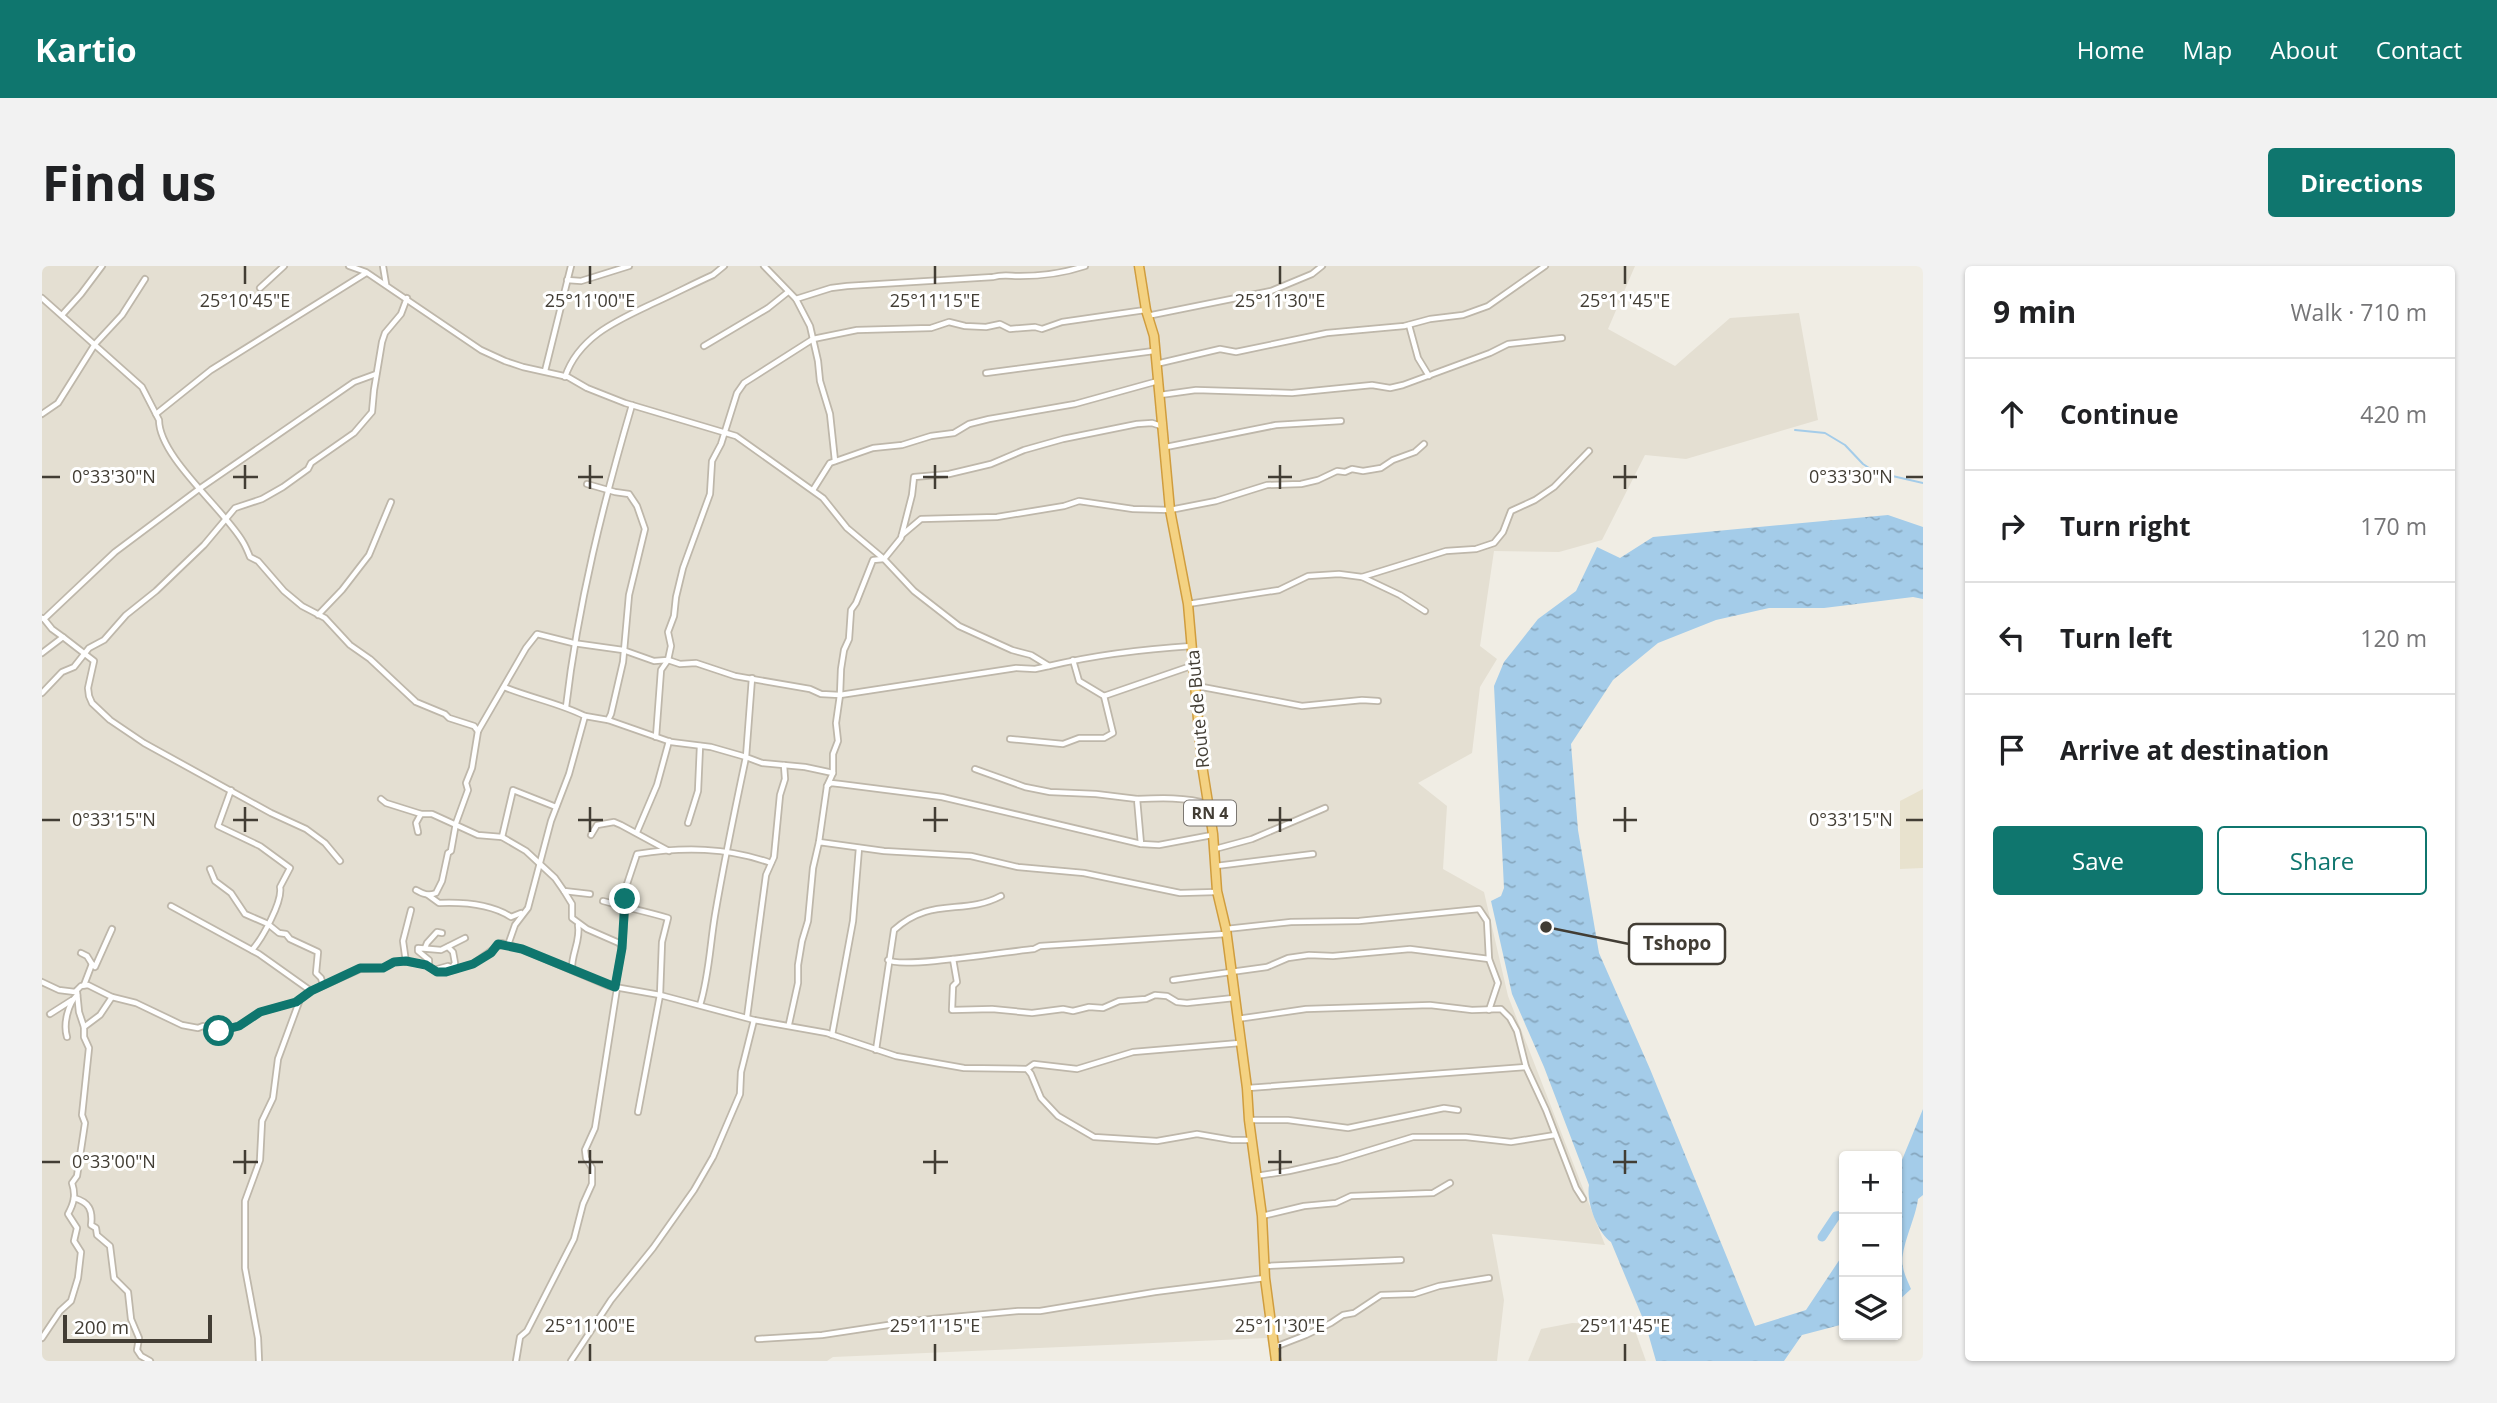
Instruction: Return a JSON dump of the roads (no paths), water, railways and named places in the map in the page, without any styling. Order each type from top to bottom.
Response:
[{"type":"highway","name":"Route de Buta","points":[[1139,266],[1146,313],[1154,335],[1170,510],[1188,604],[1202,765],[1213,834],[1217,891],[1226,932],[1247,1088],[1255,1176],[1262,1216],[1265,1278],[1276,1361]]},
{"type":"street","points":[[62,315],[102,266]]},
{"type":"street","points":[[260,288],[284,266]]},
{"type":"street","points":[[349,266],[366,272],[407,298],[481,350],[523,368],[565,377],[632,405],[736,436],[752,445],[823,498],[847,528],[884,559],[914,591],[959,626],[1012,650],[1031,655],[1049,666]]},
{"type":"street","points":[[383,266],[386,285]]},
{"type":"street","points":[[545,371],[571,266]]},
{"type":"street","points":[[567,279],[581,281],[629,266]]},
{"type":"street","points":[[565,377],[570,362],[579,350],[607,327],[713,275],[724,266]]},
{"type":"street","points":[[764,266],[796,299],[810,326],[820,381],[830,414],[835,461]]},
{"type":"street","points":[[796,299],[847,286],[993,277],[1003,274],[1061,274],[1085,266]]},
{"type":"street","points":[[656,737],[661,670],[668,660],[671,646],[668,632],[674,616],[683,568],[709,498],[712,461],[721,444],[737,393],[744,383],[813,339],[857,330],[931,328],[950,322],[975,327],[1000,324],[1010,329],[1045,328],[1062,322],[1244,298],[1271,291],[1312,274],[1322,266]]},
{"type":"street","points":[[1155,364],[1220,349],[1236,352],[1327,333],[1409,326],[1430,319],[1463,315],[1488,306],[1545,266]]},
{"type":"street","points":[[156,414],[211,370],[366,272]]},
{"type":"street","points":[[42,414],[58,403],[95,344],[122,315],[145,279]]},
{"type":"street","points":[[704,346],[768,308],[788,292]]},
{"type":"street","points":[[42,298],[142,387],[170,449],[243,542],[250,557],[258,561],[293,598],[309,611],[325,618],[350,645],[370,659],[416,702],[449,718],[474,726],[478,731]]},
{"type":"street","points":[[42,693],[62,672],[74,667],[84,653],[104,640],[126,615],[156,592],[204,545],[235,509],[262,499],[304,473],[311,463],[354,433],[355,428],[372,412],[385,333],[401,314],[407,298]]},
{"type":"street","points":[[1409,326],[1418,358],[1429,376]]},
{"type":"street","points":[[1159,395],[1196,390],[1292,393],[1372,384],[1390,387],[1429,376],[1508,344],[1562,338]]},
{"type":"street","points":[[986,373],[1154,351]]},
{"type":"street","points":[[340,861],[325,843],[306,829],[271,813],[144,743],[110,720],[92,703],[88,692],[93,661],[43,619],[115,552],[199,489],[354,382],[377,374]]},
{"type":"street","points":[[813,490],[830,463],[878,446],[902,445],[954,433],[969,424],[1075,404],[1157,381]]},
{"type":"street","points":[[566,707],[573,643],[606,505],[607,489],[632,405]]},
{"type":"street","points":[[1166,447],[1276,425],[1341,421]]},
{"type":"street","points":[[902,536],[914,477],[949,474],[990,464],[1040,445],[1162,422]]},
{"type":"street","points":[[789,1024],[798,983],[798,965],[808,920],[813,868],[827,786],[833,773],[834,749],[838,737],[836,716],[841,668],[849,639],[851,610],[873,560],[884,559],[902,536],[921,519],[997,517],[1064,506],[1079,500],[1133,509],[1170,510],[1216,501],[1267,485],[1301,484],[1337,471],[1381,468],[1393,460],[1415,452],[1424,444]]},
{"type":"street","points":[[1362,577],[1413,559],[1446,551],[1476,549],[1494,543],[1503,532],[1511,511],[1554,487],[1589,451]]},
{"type":"street","points":[[587,484],[629,494],[637,506],[645,529],[629,595],[623,662],[608,720]]},
{"type":"street","points":[[318,615],[369,555],[391,502]]},
{"type":"street","points":[[1188,604],[1279,590],[1308,576],[1339,574],[1362,577],[1400,595],[1425,611]]},
{"type":"street","points":[[427,894],[436,893],[442,881],[456,823],[468,790],[466,783],[472,768],[478,731],[535,635],[623,650],[654,661],[696,663],[735,676],[810,689],[821,694],[840,695],[1016,668],[1035,669],[1073,660],[1193,646]]},
{"type":"street","points":[[42,653],[63,637]]},
{"type":"street","points":[[1010,739],[1063,744],[1079,738],[1104,738],[1114,733],[1104,696],[1079,681],[1073,660]]},
{"type":"street","points":[[1104,696],[1195,664]]},
{"type":"street","points":[[700,1005],[707,981],[726,852],[746,757],[752,678]]},
{"type":"street","points":[[1197,686],[1302,706],[1378,701]]},
{"type":"street","points":[[504,687],[585,716],[608,720],[669,741],[700,746],[762,763],[833,773]]},
{"type":"street","points":[[508,945],[525,912],[585,716]]},
{"type":"street","points":[[637,832],[657,785],[669,741]]},
{"type":"street","points":[[688,822],[698,791],[700,746]]},
{"type":"street","points":[[747,1017],[766,875],[774,857],[780,795],[785,779],[784,765]]},
{"type":"street","points":[[975,769],[1025,787],[1050,792],[1137,799],[1196,800],[1208,804]]},
{"type":"street","points":[[827,786],[831,783],[942,797],[1141,844],[1159,845],[1213,834]]},
{"type":"street","points":[[230,790],[218,826],[260,846],[290,868],[280,887],[281,893],[268,924],[252,950]]},
{"type":"street","points":[[502,837],[513,790],[556,807]]},
{"type":"street","points":[[381,799],[421,814],[432,814],[478,835],[502,837],[526,851],[564,891],[572,904],[572,918],[578,924],[619,943],[622,948]]},
{"type":"street","points":[[1137,799],[1141,844]]},
{"type":"street","points":[[1214,850],[1252,839],[1325,808]]},
{"type":"street","points":[[418,832],[416,823],[421,814]]},
{"type":"street","points":[[591,835],[597,825],[614,822],[670,852]]},
{"type":"street","points":[[819,842],[859,848],[971,856],[1017,867],[1084,873],[1180,892],[1217,891]]},
{"type":"street","points":[[516,1361],[520,1337],[527,1331],[573,1239],[592,1184],[592,1168],[585,1150],[593,1133],[622,948],[630,870],[637,854],[699,848],[742,853],[771,863]]},
{"type":"street","points":[[832,1035],[853,921],[859,848]]},
{"type":"street","points":[[1216,866],[1228,867],[1247,861],[1313,854]]},
{"type":"street","points":[[210,869],[215,881],[231,893],[245,914],[317,952],[316,973],[323,985]]},
{"type":"street","points":[[416,890],[439,903],[455,902],[495,908],[511,917],[525,912]]},
{"type":"street","points":[[564,891],[590,894]]},
{"type":"street","points":[[876,1050],[894,930],[921,912],[953,906],[968,907],[988,903],[1001,896]]},
{"type":"street","points":[[604,901],[667,916],[662,942],[660,995],[638,1112]]},
{"type":"street","points":[[171,906],[252,950],[311,991]]},
{"type":"street","points":[[888,960],[898,963],[953,959],[1040,946],[1133,941],[1226,932],[1290,922],[1359,920],[1479,909],[1487,921],[1489,959],[1498,983],[1489,1010]]},
{"type":"street","points":[[406,961],[403,941],[411,910]]},
{"type":"street","points":[[572,970],[578,924]]},
{"type":"street","points":[[81,953],[87,956],[95,967],[112,929]]},
{"type":"street","points":[[425,948],[426,943],[437,932],[442,933]]},
{"type":"street","points":[[431,968],[429,960],[418,948],[441,950],[465,938]]},
{"type":"street","points":[[84,986],[88,985],[112,997],[136,1003],[182,1025],[198,1028],[202,1026],[219,1031],[239,1026],[260,1012],[296,1002],[311,991],[360,968],[383,968],[394,962],[406,961],[441,973],[473,964],[488,955],[498,944],[508,945],[616,987],[660,995],[754,1020],[789,1024],[896,1056],[945,1066],[1027,1069],[1034,1064],[1077,1069],[1132,1052],[1240,1043]]},
{"type":"street","points":[[448,947],[454,956],[454,968]]},
{"type":"street","points":[[1173,981],[1267,967],[1288,958],[1304,956],[1399,950],[1462,954],[1489,959]]},
{"type":"street","points":[[953,959],[957,982],[953,986],[952,1010],[992,1009],[1032,1013],[1063,1009],[1073,1012],[1088,1007],[1103,1008],[1119,1001],[1146,999],[1155,995],[1187,1003],[1234,998]]},
{"type":"street","points":[[67,1037],[66,1017],[72,1000],[84,986],[92,964]]},
{"type":"street","points":[[42,982],[60,990],[77,993]]},
{"type":"street","points":[[42,1338],[60,1311],[71,1301],[78,1278],[81,1252],[75,1241],[76,1228],[68,1214],[74,1198],[72,1183],[77,1176],[85,1123],[82,1115],[89,1048],[84,1037],[77,993]]},
{"type":"street","points":[[84,1027],[100,1015],[112,997]]},
{"type":"street","points":[[259,1361],[255,1314],[246,1268],[246,1201],[260,1160],[262,1121],[273,1098],[278,1059],[301,998]]},
{"type":"street","points":[[50,1014],[72,1000]]},
{"type":"street","points":[[1237,1019],[1315,1008],[1430,1005],[1489,1010],[1499,1008],[1510,1018],[1522,1047],[1526,1066],[1576,1188],[1583,1199]]},
{"type":"street","points":[[571,1361],[611,1300],[653,1248],[694,1190],[713,1157],[740,1094],[741,1072],[754,1020]]},
{"type":"street","points":[[1247,1088],[1526,1066]]},
{"type":"street","points":[[1027,1069],[1041,1098],[1058,1116],[1094,1137],[1157,1141],[1197,1134],[1232,1140],[1252,1140]]},
{"type":"street","points":[[1249,1120],[1288,1120],[1348,1128],[1444,1108],[1458,1110]]},
{"type":"street","points":[[1255,1176],[1327,1162],[1413,1137],[1466,1136],[1511,1142],[1555,1135]]},
{"type":"street","points":[[1262,1216],[1304,1206],[1336,1203],[1351,1196],[1433,1193],[1450,1183]]},
{"type":"street","points":[[74,1198],[87,1204],[92,1211],[91,1225],[96,1228],[97,1236],[110,1246],[114,1278],[128,1292],[131,1319],[139,1338],[137,1350],[150,1361]]},
{"type":"street","points":[[1265,1266],[1401,1260]]},
{"type":"street","points":[[758,1339],[822,1335],[921,1320],[1040,1311],[1155,1292],[1265,1278]]},
{"type":"street","points":[[1274,1347],[1306,1335],[1342,1315],[1354,1313],[1384,1294],[1413,1294],[1439,1286],[1489,1278]]},
{"type":"water","points":[[1888,515],[1923,527],[1923,599],[1913,597],[1824,608],[1769,608],[1716,620],[1658,643],[1613,680],[1571,744],[1578,830],[1599,953],[1650,1069],[1755,1326],[1806,1310],[1839,1260],[1839,1325],[1802,1335],[1784,1361],[1656,1361],[1646,1326],[1611,1242],[1601,1231],[1594,1216],[1589,1199],[1589,1185],[1544,1067],[1512,994],[1491,901],[1501,896],[1504,888],[1494,686],[1504,662],[1538,619],[1576,591],[1597,547],[1620,558],[1653,537]]},
{"type":"water","points":[[1923,1109],[1923,1195],[1918,1199],[1902,1260],[1902,1214],[1902,1160]]},
{"type":"water","points":[[1902,1260],[1904,1272],[1911,1289],[1902,1297]]},
{"type":"waterway","points":[[1795,430],[1825,433],[1845,445],[1875,472],[1923,483]]},
{"type":"waterway","points":[[1822,1237],[1836,1216],[1839,1216]]},
{"type":"place","name":"Tshopo","points":[[1546,927]]}]
